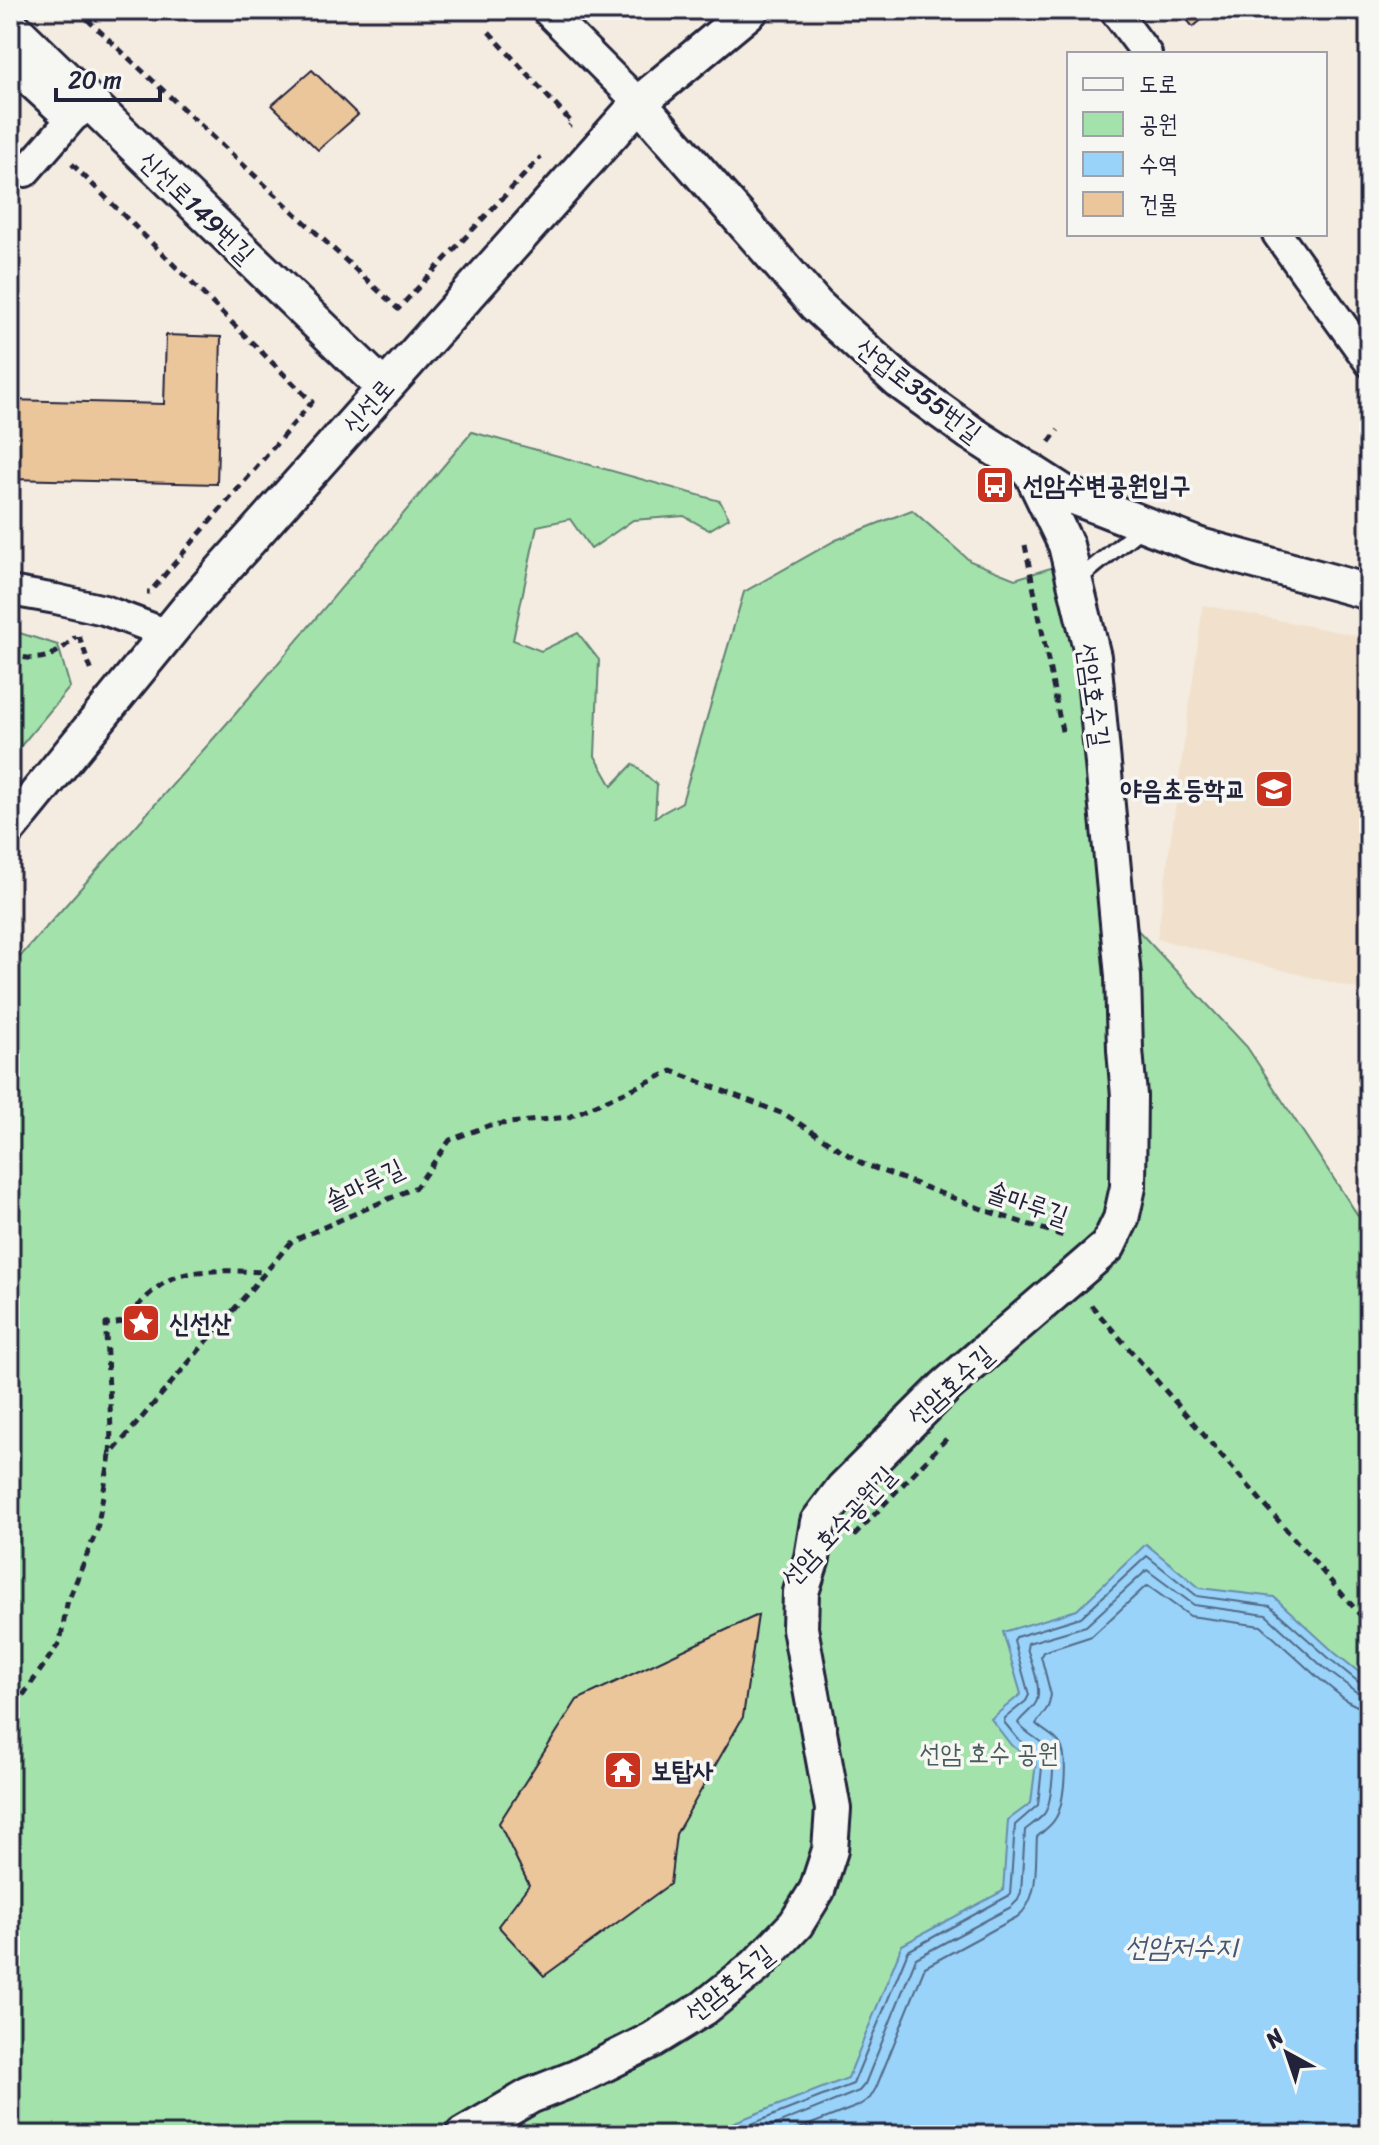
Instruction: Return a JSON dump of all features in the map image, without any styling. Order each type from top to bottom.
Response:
[{"type":"street","points":[[546,10],[639,103]]},
{"type":"street","name":"신선로","points":[[10,827],[168,634],[639,103],[751,10]]},
{"type":"street","points":[[1114,10],[1146,52]]},
{"type":"street","name":"신선로149번길","points":[[10,25],[82,111],[377,396]]},
{"type":"street","points":[[10,60],[82,111],[25,172]]},
{"type":"street","name":"산업로355번길","points":[[639,103],[816,305],[899,381],[971,433],[1066,494],[1200,546],[1369,592]]},
{"type":"street","points":[[1278,236],[1369,362]]},
{"type":"street","name":"선암호수길","points":[[463,2135],[530,2096],[578,2077],[652,2040],[704,2008],[756,1966],[796,1924],[817,1890],[830,1850],[833,1809],[800,1628],[801,1592],[812,1558],[818,1522],[843,1489],[946,1386],[1108,1246],[1121,1219],[1128,1187],[1129,1096],[1123,976],[1093,657],[1066,545],[1030,470]]},
{"type":"street","points":[[10,591],[104,610],[168,634]]},
{"type":"lane","points":[[1076,581],[1146,524]]},
{"type":"path","points":[[77,10],[398,309],[550,146]]},
{"type":"path","points":[[489,32],[572,123],[561,135]]},
{"type":"path","points":[[51,143],[312,402],[150,592],[134,589]]},
{"type":"path","points":[[1023,534],[1065,745]]},
{"type":"path","points":[[10,654],[27,659],[59,653],[104,610]]},
{"type":"path","points":[[10,682],[16,675],[19,657]]},
{"type":"path","name":"솔마루길","points":[[110,1455],[292,1241],[416,1187],[450,1140],[490,1125],[569,1117],[672,1071],[786,1115],[861,1163],[990,1212],[1081,1242],[1093,1258]]},
{"type":"path","points":[[10,1720],[19,1701],[60,1642],[67,1604],[97,1530],[112,1424],[106,1324],[124,1322],[140,1302],[173,1278],[218,1270],[265,1272]]},
{"type":"path","points":[[1083,1296],[1369,1625]]},
{"type":"path","name":"선암 호수공원길","points":[[844,1547],[953,1433]]},
{"type":"shaded area","name":"야음초등학교","points":[[1203,605],[1369,638],[1369,992],[1157,939]]},
{"type":"green space","name":"선암 호수 공원","points":[[472,432],[720,501],[729,518],[709,530],[684,516],[633,520],[591,549],[570,519],[537,526],[513,640],[541,651],[578,633],[599,660],[595,756],[612,786],[633,764],[657,785],[655,817],[682,802],[744,592],[836,540],[912,510],[970,561],[1015,579],[1067,563],[1105,895],[1247,1047],[1369,1229],[1369,2135],[10,2135],[10,968],[237,712]]},
{"type":"green space","points":[[10,630],[58,645],[70,687],[10,759]]},
{"type":"water","name":"선암저수지","points":[[1146,1544],[1200,1588],[1274,1597],[1369,1680],[1369,2135],[720,2135],[722,2127],[848,2078],[902,1945],[1003,1891],[1008,1820],[1031,1803],[1036,1762],[1011,1745],[991,1719],[1021,1694],[1003,1632],[1077,1610]]},
{"type":"building","points":[[176,10],[201,10],[185,20]]},
{"type":"building","points":[[1179,10],[1213,10],[1193,27]]},
{"type":"building","points":[[312,70],[358,115],[318,150],[272,105]]},
{"type":"building","points":[[166,335],[221,337],[217,484],[10,479],[10,400],[164,404]]},
{"type":"building","name":"보탑사","points":[[758,1615],[743,1717],[676,1834],[670,1884],[544,1976],[498,1926],[529,1885],[499,1823],[577,1700]]},
{"type":"place","name":"선암수변공원입구","points":[[995,485]]},
{"type":"place","name":"야음초등학교","points":[[1274,789]]},
{"type":"place","name":"신선산","points":[[141,1323]]},
{"type":"place","name":"보탑사","points":[[623,1770]]}]
